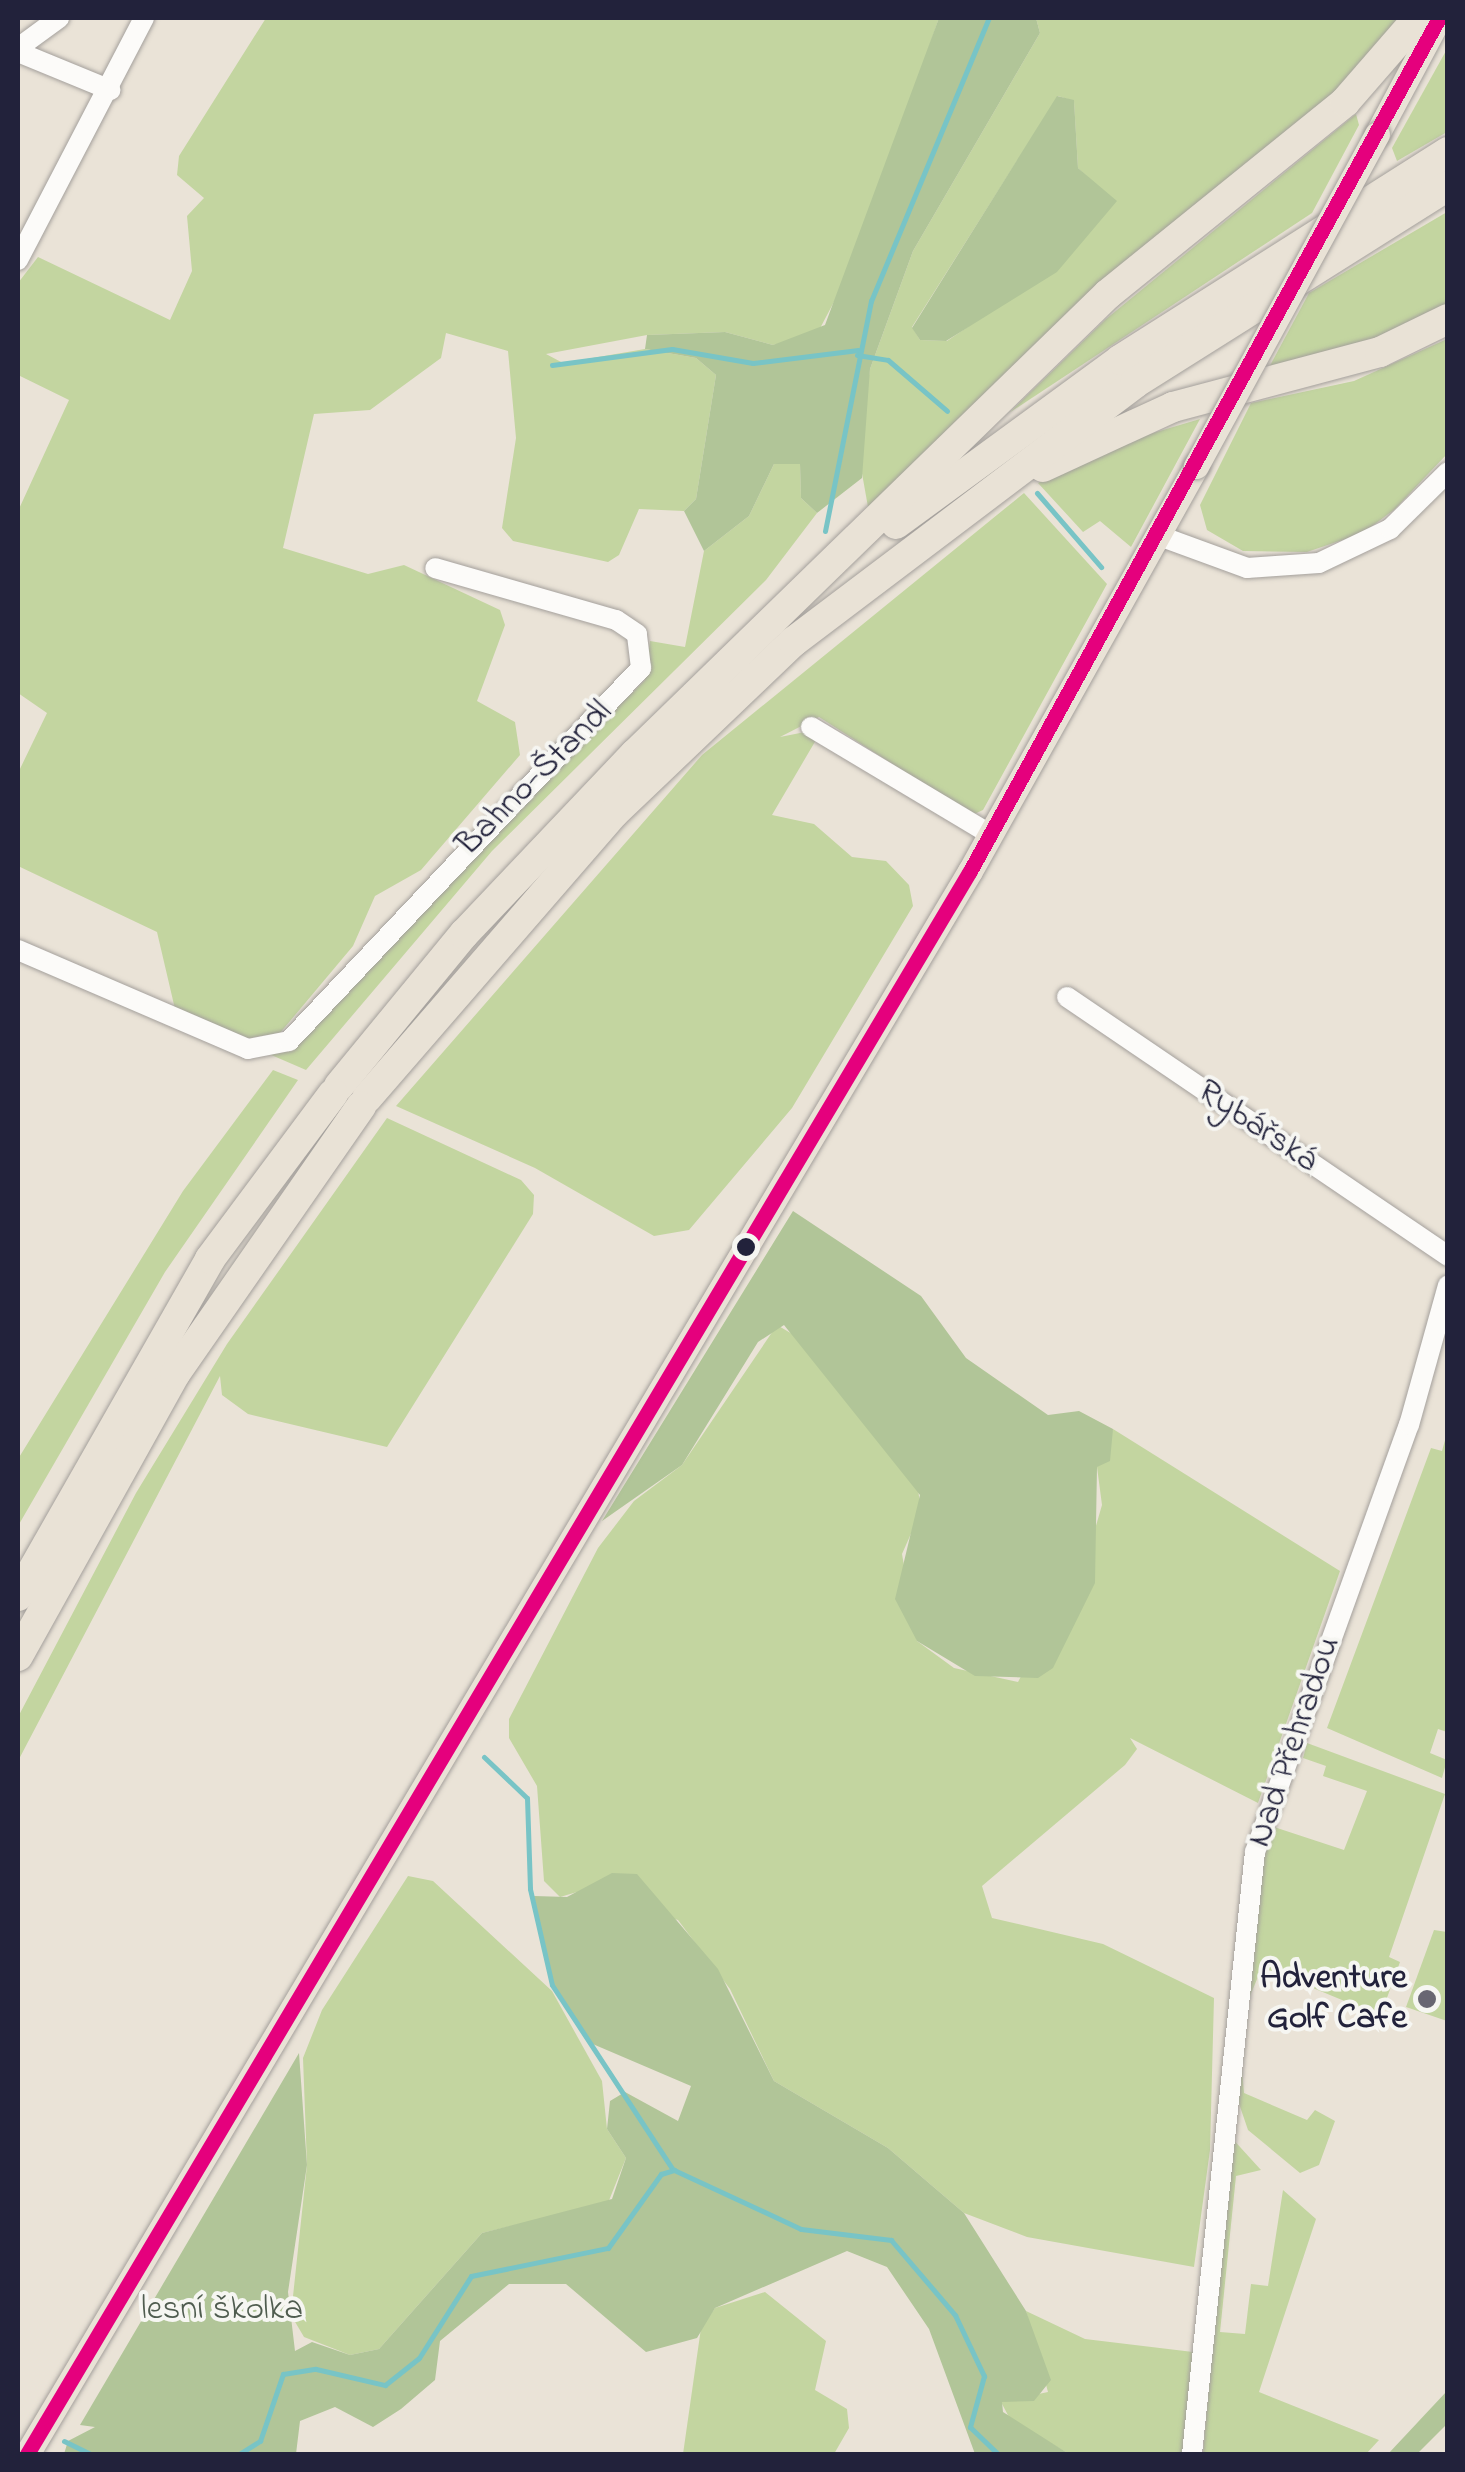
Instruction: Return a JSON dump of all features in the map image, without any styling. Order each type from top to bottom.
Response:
[{"type":"highway","points":[[18,1656],[175,1374],[350,1096],[564,825],[1108,294],[1346,102],[1418,18]]},
{"type":"highway","points":[[741,654],[1003,442],[1448,152]]},
{"type":"highway","points":[[18,1596],[210,1259],[350,1096],[614,813],[876,573],[1135,383],[1448,186]]},
{"type":"highway","points":[[876,573],[1001,490],[1140,420],[1380,352],[1448,319]]},
{"type":"main road","points":[[26,2454],[990,834],[1196,466],[1439,18]]},
{"type":"street","points":[[58,18],[18,50],[110,90]]},
{"type":"street","points":[[18,260],[110,90],[144,18]]},
{"type":"street","points":[[1158,535],[1246,568],[1319,563],[1390,529],[1448,472]]},
{"type":"street","name":"Bahno-Štandl","points":[[18,950],[248,1049],[289,1041],[641,668],[637,634],[616,620],[435,568]]},
{"type":"street","points":[[812,727],[990,834]]},
{"type":"street","name":"Rybářská","points":[[1067,997],[1448,1256]]},
{"type":"street","name":"Nad Přehradou","points":[[1192,2454],[1255,1852],[1409,1425],[1448,1286]]},
{"type":"green space","points":[[266,18],[939,18],[854,264],[817,334],[773,345],[725,332],[647,335],[546,354],[563,363],[645,349],[696,358],[716,375],[696,499],[684,511],[639,509],[619,555],[608,562],[513,541],[502,528],[516,438],[508,351],[446,333],[441,358],[370,410],[314,414],[283,548],[368,574],[404,565],[500,610],[505,625],[477,701],[515,722],[520,755],[421,870],[375,896],[353,946],[280,1033],[244,1039],[175,1009],[157,932],[18,866],[18,773],[47,713],[18,693],[18,511],[69,400],[18,375],[18,283],[38,257],[170,320],[192,271],[187,216],[204,198],[177,175],[179,156]]},
{"type":"green space","points":[[939,18],[1036,18],[1040,33],[913,251],[870,369],[862,478],[817,513],[801,498],[800,464],[774,464],[749,516],[704,551],[684,511],[696,499],[716,375],[696,358],[645,349],[647,335],[725,332],[773,345],[825,325]]},
{"type":"green space","points":[[1036,18],[1400,18],[1344,86],[868,507],[858,451],[870,369],[913,251],[1040,33]],"holes":[[[1058,96],[1074,101],[1078,168],[1106,194],[975,322],[947,341],[920,340],[912,327]]]},
{"type":"green space","points":[[1447,49],[1447,132],[1397,161],[1392,148]]},
{"type":"green space","points":[[1057,96],[1074,100],[1078,168],[1117,201],[1057,272],[946,341],[920,340],[912,328]]},
{"type":"green space","points":[[1356,114],[1359,125],[1312,213],[1009,413],[1106,319]]},
{"type":"green space","points":[[1447,212],[1447,306],[1414,327],[1266,373],[1309,293]]},
{"type":"green space","points":[[1447,339],[1447,454],[1395,509],[1363,533],[1307,552],[1243,551],[1207,530],[1200,505],[1251,403],[1354,381]]},
{"type":"green space","points":[[1200,419],[1131,547],[1100,521],[1083,532],[1038,483],[1099,449]]},
{"type":"green space","points":[[800,463],[801,498],[817,513],[766,580],[492,851],[306,1070],[269,1054],[645,680],[650,641],[685,647],[704,551],[749,516],[774,464]]},
{"type":"green space","points":[[1024,493],[1107,584],[983,810],[972,815],[819,717],[780,737],[805,732],[816,740],[772,815],[814,824],[852,857],[886,861],[909,885],[913,906],[792,1108],[689,1230],[654,1236],[535,1168],[396,1106],[702,755]]},
{"type":"green space","points":[[273,1070],[298,1080],[165,1272],[18,1526],[18,1459],[183,1191]]},
{"type":"green space","points":[[387,1118],[521,1180],[534,1195],[533,1214],[387,1447],[248,1414],[222,1395],[220,1376],[18,1761],[18,1717],[136,1493],[227,1344]]},
{"type":"green space","points":[[793,1211],[921,1296],[966,1358],[1048,1415],[1079,1411],[1113,1429],[1110,1461],[1097,1467],[1095,1583],[1053,1668],[1038,1678],[975,1676],[917,1641],[895,1599],[920,1495],[784,1325],[758,1342],[682,1465],[602,1521]]},
{"type":"green space","points":[[777,1325],[799,1338],[918,1489],[921,1511],[902,1554],[917,1641],[954,1668],[1018,1682],[1091,1543],[1102,1505],[1097,1467],[1113,1429],[1340,1571],[1258,1803],[1130,1738],[1137,1749],[1125,1765],[982,1886],[992,1918],[1103,1944],[1214,1998],[1210,2150],[1194,2267],[1027,2237],[964,2213],[888,2148],[774,2081],[730,1989],[678,1920],[577,1892],[560,1897],[544,1881],[537,1786],[509,1738],[509,1719],[598,1548],[634,1501],[682,1465]]},
{"type":"green space","points":[[1447,1433],[1447,1732],[1438,1729],[1430,1753],[1447,1760],[1442,1778],[1327,1728],[1431,1448],[1442,1451]]},
{"type":"green space","points":[[1307,1743],[1445,1794],[1389,1957],[1400,1962],[1376,2028],[1356,2017],[1359,2007],[1262,1967],[1238,2025],[1244,2093],[1307,2120],[1315,2110],[1335,2121],[1319,2165],[1300,2173],[1248,2130],[1232,2083],[1238,1990],[1271,1826],[1344,1850],[1367,1791],[1323,1776],[1326,1766],[1303,1758]]},
{"type":"green space","name":"lesní školka","points":[[612,1873],[637,1874],[718,1969],[774,2081],[888,2148],[964,2213],[1026,2311],[1051,2380],[1034,2401],[1002,2402],[1003,2412],[1069,2454],[975,2454],[929,2329],[887,2267],[847,2251],[715,2308],[697,2338],[646,2352],[566,2284],[509,2284],[440,2341],[435,2380],[401,2409],[373,2427],[335,2407],[300,2421],[296,2454],[64,2454],[68,2441],[95,2427],[80,2425],[299,2053],[307,2165],[288,2292],[295,2351],[312,2342],[350,2355],[379,2349],[482,2233],[612,2199],[626,2158],[607,2129],[610,2101],[625,2092],[678,2121],[691,2086],[588,2042],[551,1981],[534,1896],[567,1897]]},
{"type":"green space","points":[[408,1876],[433,1881],[552,1991],[602,2081],[607,2129],[626,2158],[608,2203],[482,2233],[379,2349],[350,2355],[304,2337],[291,2315],[307,2165],[303,2058],[322,2010]]},
{"type":"green space","points":[[1434,1930],[1447,1932],[1447,2021],[1406,2007]]},
{"type":"green space","points":[[1230,2136],[1261,2170],[1236,2176],[1220,2332],[1245,2334],[1251,2284],[1268,2286],[1283,2190],[1316,2219],[1259,2392],[1379,2440],[1366,2454],[1203,2454]]},
{"type":"green space","points":[[765,2292],[826,2341],[815,2390],[847,2409],[849,2428],[834,2454],[683,2454],[701,2328],[715,2308]]},
{"type":"green space","points":[[1026,2311],[1085,2339],[1193,2352],[1184,2454],[1069,2454],[1010,2419],[1001,2402],[1048,2392]]},
{"type":"green space","points":[[1447,2391],[1447,2424],[1417,2454],[1388,2454]]},
{"type":"waterway","points":[[825,531],[871,301],[989,18]]},
{"type":"waterway","points":[[552,365],[672,349],[753,363],[858,350]]},
{"type":"waterway","points":[[857,355],[888,360],[947,411]]},
{"type":"waterway","points":[[1037,493],[1101,567]]},
{"type":"waterway","points":[[484,1757],[527,1798],[530,1889],[552,1985],[673,2170]]},
{"type":"waterway","points":[[239,2454],[260,2441],[283,2374],[316,2369],[385,2385],[419,2358],[471,2276],[608,2248],[661,2174],[674,2170],[801,2229],[891,2240],[955,2315],[984,2376],[970,2427],[998,2454]]},
{"type":"waterway","points":[[64,2441],[91,2454]]},
{"type":"transit line","points":[[27,2454],[970,871],[1439,18]]},
{"type":"place","name":"Adventure Golf Cafe","points":[[1427,1999]]}]
